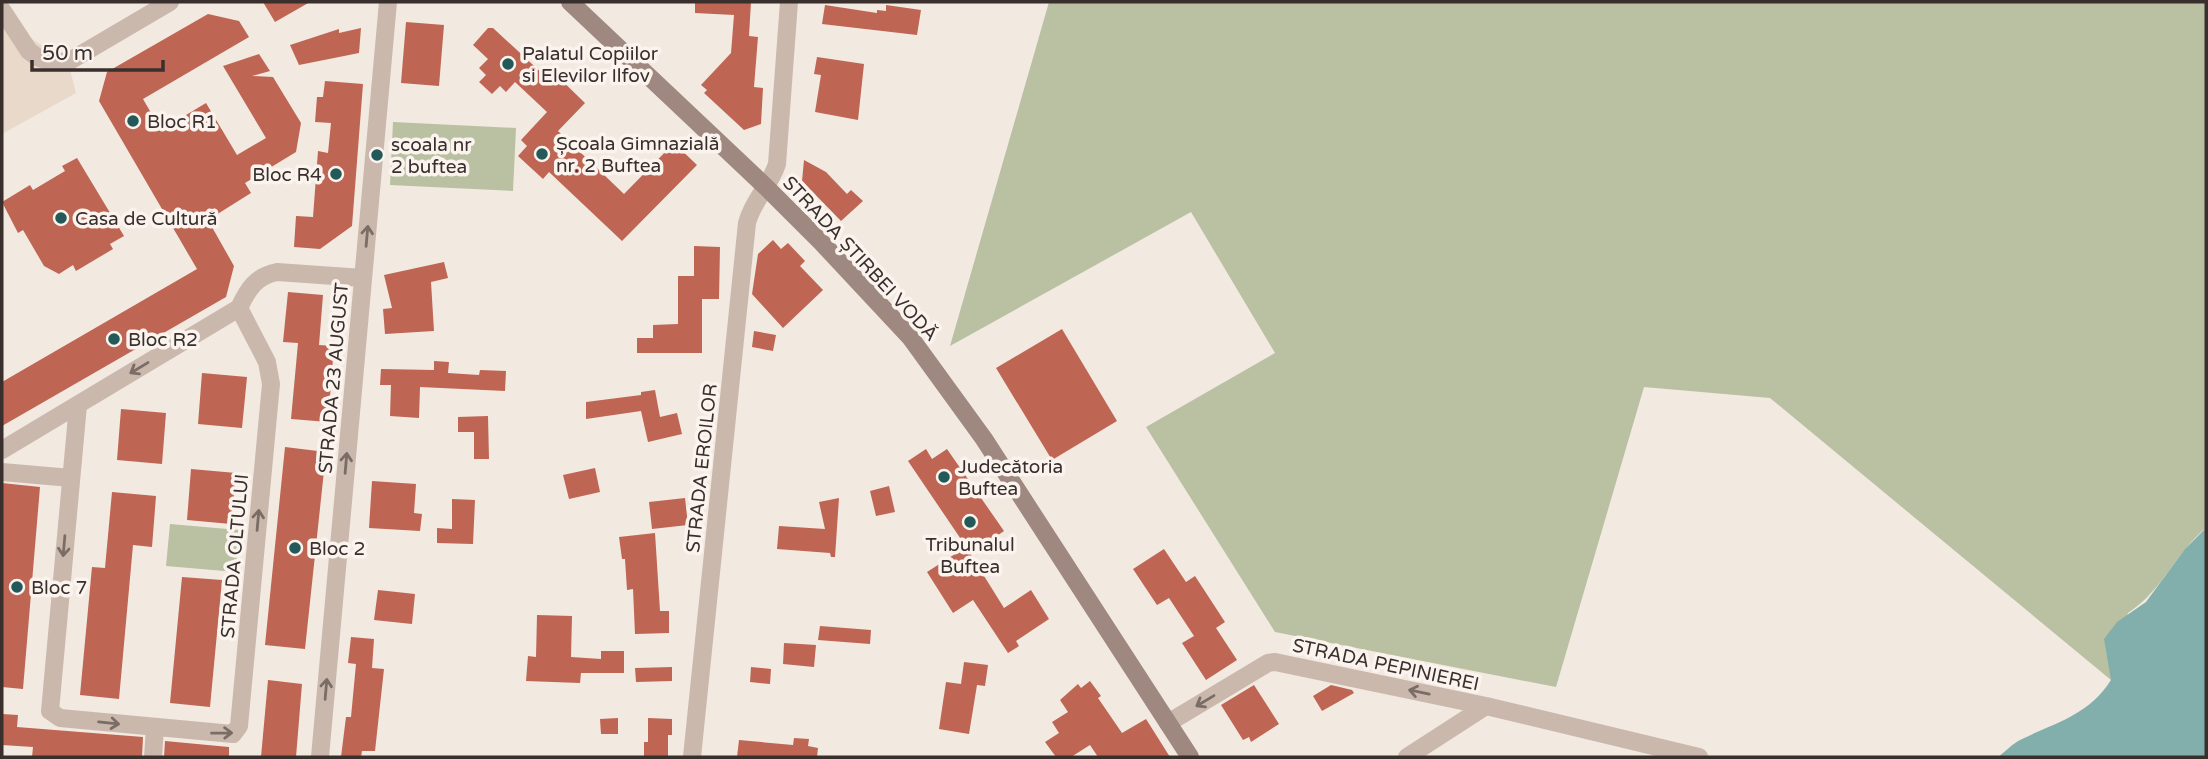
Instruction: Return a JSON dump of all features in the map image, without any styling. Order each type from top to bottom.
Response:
[{"type":"street","points":[[6,18],[29,51],[37,57],[48,61],[68,62],[170,2]]},
{"type":"street","name":"STRADA 23 AUGUST","points":[[320,757],[388,2]]},
{"type":"street","name":"STRADA ȘTIRBEI VODĂ","points":[[570,2],[767,188],[873,295],[910,337],[984,439],[1190,757]]},
{"type":"street","name":"STRADA EROILOR","points":[[692,757],[747,223],[777,164],[789,2]]},
{"type":"street","points":[[2,450],[239,308],[250,287],[267,274],[277,272],[363,278]]},
{"type":"street","name":"STRADA OLTULUI","points":[[71,478],[50,711],[60,718],[155,728],[227,734],[237,730],[271,384],[267,362],[239,308]]},
{"type":"street","points":[[2,472],[71,478],[78,405]]},
{"type":"street","name":"STRADA PEPINIEREI","points":[[1168,723],[1268,663],[1275,662],[1486,706],[1699,757]]},
{"type":"street","name":"STRADA PEPINIEREI","points":[[1407,757],[1486,706]]},
{"type":"street","points":[[153,757],[155,728]]},
{"type":"green space","points":[[1049,2],[2206,2],[2206,528],[2186,548],[2151,593],[2128,613],[2111,680],[1770,398],[1644,387],[1556,687],[1275,632],[1146,427],[1275,353],[1191,212],[950,346]]},
{"type":"green space","points":[[393,122],[516,128],[513,191],[390,185]]},
{"type":"green space","points":[[170,524],[239,530],[236,572],[166,566]]},
{"type":"shaded area","points":[[2,23],[10,25],[68,62],[76,93],[2,134]]},
{"type":"water","points":[[2206,528],[2206,757],[1998,757],[2020,740],[2082,710],[2102,692],[2111,680],[2104,639],[2117,622],[2146,602],[2185,549]]},
{"type":"building","points":[[263,2],[310,2],[275,22]]},
{"type":"building","points":[[695,2],[751,2],[749,36],[758,37],[754,87],[763,88],[761,124],[744,130],[704,93],[707,90],[701,85],[731,53],[734,15],[695,13]]},
{"type":"building","points":[[825,5],[877,13],[877,10],[886,11],[886,5],[921,10],[917,35],[822,24]]},
{"type":"building","points":[[208,14],[239,21],[249,37],[143,99],[161,130],[206,103],[237,155],[266,138],[223,66],[259,54],[270,71],[252,76],[273,77],[301,123],[296,152],[245,183],[251,193],[208,220],[234,266],[226,297],[2,426],[2,382],[197,269],[99,101],[107,72]]},
{"type":"building","points":[[406,22],[444,25],[439,86],[401,83]]},
{"type":"building","points":[[361,28],[359,53],[299,65],[290,45],[339,29],[339,33]]},
{"type":"building","points":[[488,28],[493,28],[545,76],[551,70],[585,103],[558,131],[624,194],[674,143],[697,165],[622,241],[549,172],[543,179],[518,156],[527,146],[521,140],[547,112],[515,82],[506,92],[500,86],[492,94],[479,82],[486,75],[479,68],[488,59],[473,45]]},
{"type":"building","points":[[817,57],[864,64],[858,120],[815,112],[821,75],[814,74]]},
{"type":"building","name":"Bloc R4","points":[[325,81],[363,84],[352,226],[320,249],[294,247],[296,216],[313,217],[318,151],[328,153],[331,123],[315,122],[317,97],[323,97]]},
{"type":"building","name":"Casa de Cultură","points":[[77,158],[124,236],[110,244],[113,249],[76,271],[73,265],[59,274],[44,266],[23,230],[18,233],[2,202],[30,185],[33,190],[65,171],[62,166]]},
{"type":"building","points":[[804,160],[826,172],[847,194],[851,190],[863,201],[841,221],[802,181]]},
{"type":"building","points":[[773,240],[781,249],[788,243],[805,261],[800,266],[823,290],[783,328],[752,294],[758,254]]},
{"type":"building","points":[[694,246],[720,247],[719,299],[702,299],[702,353],[637,353],[637,338],[653,338],[653,325],[678,324],[678,276],[694,276]]},
{"type":"building","points":[[444,262],[448,278],[431,282],[434,331],[385,334],[383,309],[392,308],[384,275]]},
{"type":"building","points":[[288,292],[323,295],[319,345],[334,346],[328,422],[291,419],[298,343],[283,342]]},
{"type":"building","points":[[1062,329],[1117,421],[1052,460],[996,368]]},
{"type":"building","points":[[754,331],[776,335],[773,351],[752,347]]},
{"type":"building","points":[[434,361],[449,362],[448,373],[479,375],[480,370],[506,371],[505,391],[420,387],[419,418],[390,416],[391,385],[380,385],[381,369],[434,370]]},
{"type":"building","points":[[202,373],[247,377],[242,428],[198,424]]},
{"type":"building","points":[[655,390],[660,417],[677,413],[682,434],[648,442],[641,411],[586,419],[586,402],[641,395],[641,392]]},
{"type":"building","points":[[121,409],[166,413],[162,464],[117,460]]},
{"type":"building","points":[[488,416],[489,459],[474,459],[474,432],[458,432],[458,417]]},
{"type":"building","name":"Bloc 2","points":[[285,447],[326,452],[305,649],[265,645]]},
{"type":"building","points":[[926,449],[932,459],[947,449],[1004,531],[971,554],[908,461]]},
{"type":"building","points":[[595,468],[600,492],[569,499],[563,475]]},
{"type":"building","points":[[191,469],[236,473],[231,524],[187,520]]},
{"type":"building","points":[[372,481],[416,484],[414,513],[422,514],[420,531],[369,528]]},
{"type":"building","name":"Bloc 7","points":[[2,483],[40,487],[23,689],[2,687]]},
{"type":"building","points":[[889,486],[895,512],[876,516],[870,491]]},
{"type":"building","points":[[112,492],[156,496],[152,547],[133,545],[119,699],[80,695],[92,567],[105,568]]},
{"type":"building","points":[[685,498],[688,525],[652,529],[649,502]]},
{"type":"building","points":[[839,498],[835,557],[831,557],[830,553],[777,549],[779,526],[825,529],[819,502]]},
{"type":"building","points":[[452,499],[475,500],[473,544],[437,543],[437,528],[452,529]]},
{"type":"building","points":[[655,533],[660,611],[669,611],[669,633],[635,634],[633,589],[627,590],[625,559],[622,559],[619,537]]},
{"type":"building","points":[[966,547],[1004,608],[1031,590],[1049,619],[1016,641],[1019,646],[1008,653],[973,600],[953,613],[927,572]]},
{"type":"building","points":[[1164,549],[1186,582],[1195,576],[1225,622],[1216,628],[1237,660],[1206,680],[1182,643],[1194,636],[1169,598],[1157,605],[1133,569]]},
{"type":"building","points":[[182,577],[222,580],[210,707],[170,703]]},
{"type":"building","points":[[378,590],[415,594],[412,624],[374,620]]},
{"type":"building","points":[[537,615],[572,616],[571,657],[601,659],[601,651],[624,651],[624,673],[581,673],[580,683],[526,681],[528,656],[536,657]]},
{"type":"building","points":[[820,626],[871,630],[870,644],[818,640]]},
{"type":"building","points":[[351,637],[374,639],[372,668],[384,669],[375,751],[362,751],[361,757],[341,757],[346,717],[351,717],[356,664],[348,663]]},
{"type":"building","points":[[784,643],[816,645],[814,667],[783,664]]},
{"type":"building","points":[[964,662],[988,665],[985,686],[977,685],[969,734],[939,729],[946,682],[961,684]]},
{"type":"building","points":[[672,667],[672,681],[636,682],[635,668]]},
{"type":"building","points":[[751,667],[771,669],[770,684],[750,682]]},
{"type":"building","points":[[268,680],[302,684],[296,757],[261,757]]},
{"type":"building","points":[[1090,681],[1122,733],[1146,719],[1170,757],[1098,757],[1090,745],[1071,757],[1056,757],[1045,742],[1059,733],[1052,722],[1068,712],[1060,700],[1078,684],[1081,688]]},
{"type":"building","points":[[1254,685],[1279,724],[1251,742],[1249,737],[1243,740],[1221,705]]},
{"type":"building","points":[[1331,685],[1352,690],[1354,693],[1322,711],[1313,696]]},
{"type":"building","points":[[2,714],[18,715],[17,727],[143,737],[142,757],[32,757],[33,747],[2,745]]},
{"type":"building","points":[[618,718],[618,734],[601,734],[600,719]]},
{"type":"building","points":[[648,718],[672,719],[672,735],[668,735],[668,757],[644,757],[644,742],[648,742]]},
{"type":"building","points":[[794,738],[809,739],[808,746],[818,748],[817,757],[737,757],[739,740],[793,745]]},
{"type":"building","points":[[165,741],[229,747],[229,757],[164,757]]},
{"type":"place","name":"Palatul Copiilor si Elevilor Ilfov","points":[[508,64]]},
{"type":"place","name":"Bloc R1","points":[[133,121]]},
{"type":"place","name":"Școala Gimnazială nr. 2 Buftea","points":[[542,154]]},
{"type":"place","name":"scoala nr 2 buftea","points":[[377,155]]},
{"type":"place","name":"Bloc R4","points":[[336,174]]},
{"type":"place","name":"Casa de Cultură","points":[[61,218]]},
{"type":"place","name":"Bloc R2","points":[[114,339]]},
{"type":"place","name":"Judecătoria Buftea","points":[[944,477]]},
{"type":"place","name":"Tribunalul Buftea","points":[[970,522]]},
{"type":"place","name":"Bloc 2","points":[[295,548]]},
{"type":"place","name":"Bloc 7","points":[[17,587]]}]
